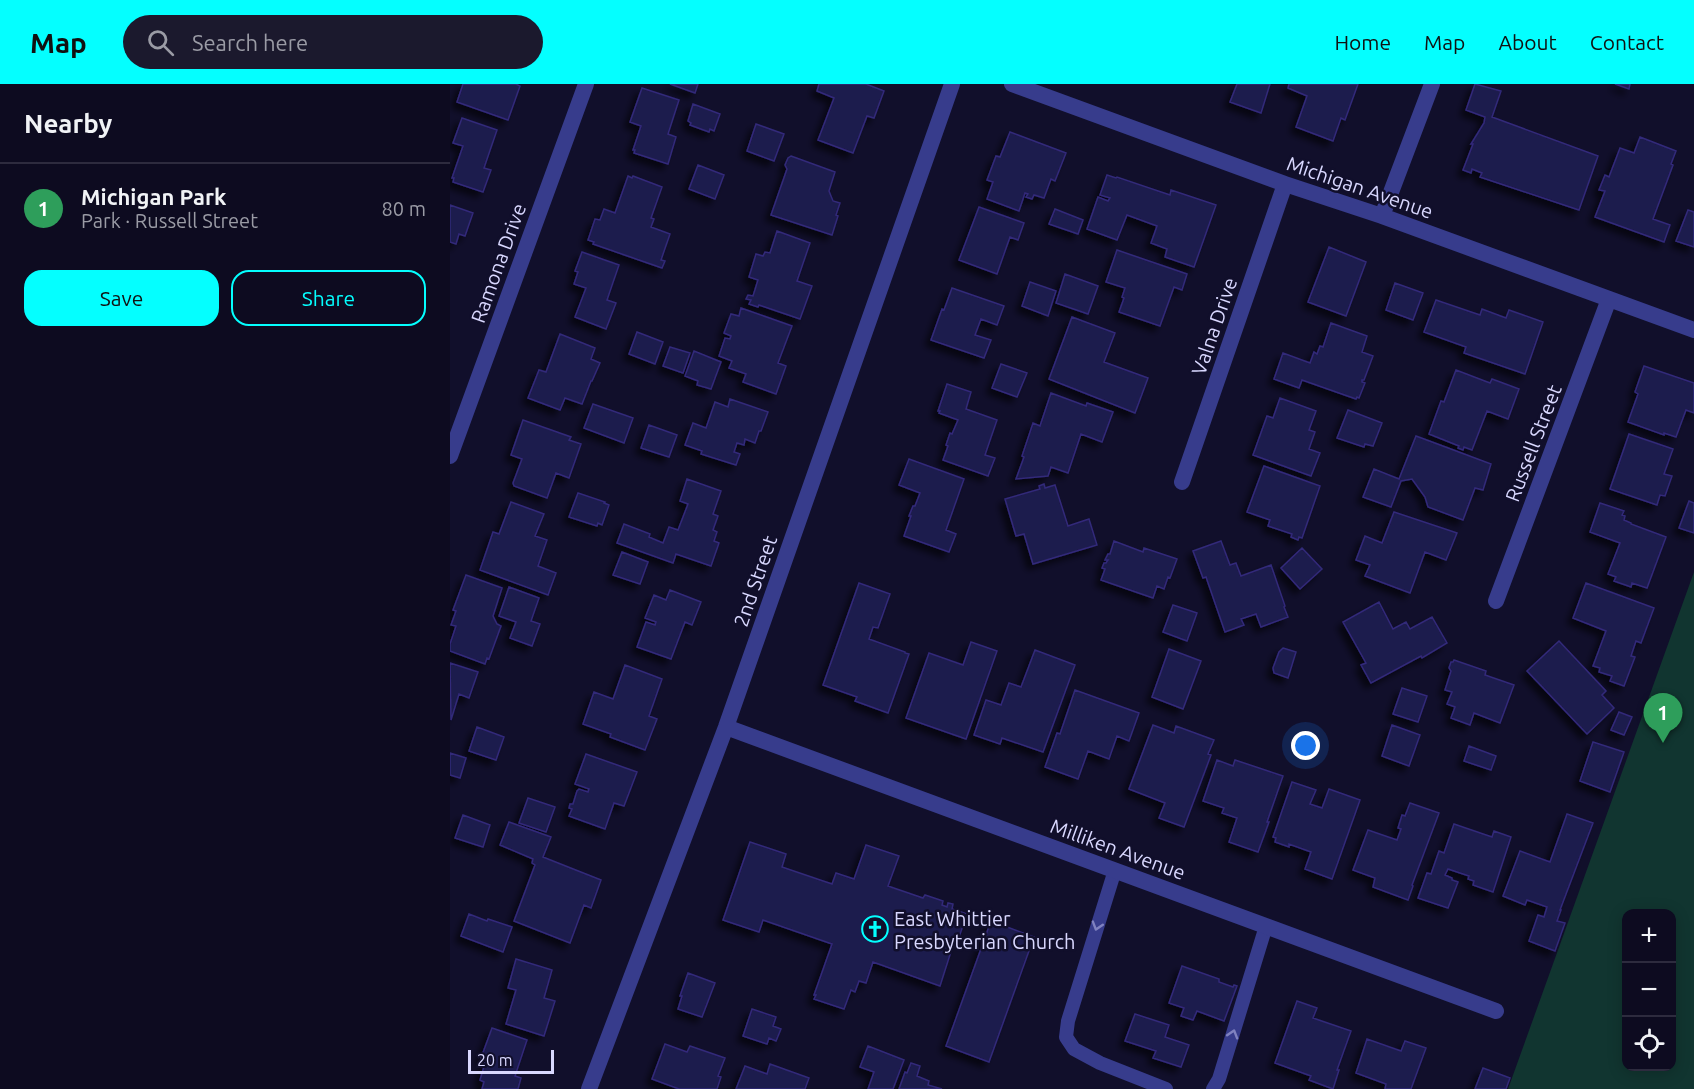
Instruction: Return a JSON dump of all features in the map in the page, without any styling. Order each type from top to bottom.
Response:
[{"type":"street","name":"Ramona Drive","points":[[450,456],[585,84]]},
{"type":"street","name":"2nd Street","points":[[590,1089],[726,727],[952,84]]},
{"type":"street","name":"Michigan Avenue","points":[[1012,84],[1694,330]]},
{"type":"street","points":[[1382,216],[1432,84]]},
{"type":"street","name":"Valna Drive","points":[[1182,482],[1285,184]]},
{"type":"street","name":"Russell Street","points":[[1496,601],[1609,299]]},
{"type":"street","name":"Milliken Avenue","points":[[726,727],[1496,1011]]},
{"type":"lane","points":[[1115,870],[1068,1020],[1066,1037],[1074,1049],[1100,1063],[1166,1089]]},
{"type":"lane","points":[[1213,1089],[1219,1079],[1266,926]]},
{"type":"green space","points":[[1694,572],[1694,1089],[1508,1089]]},
{"type":"building","points":[[463,84],[516,84],[520,86],[508,120],[457,102]]},
{"type":"building","points":[[670,84],[698,84],[695,93]]},
{"type":"building","points":[[819,84],[866,84],[884,91],[874,118],[867,116],[853,153],[818,140],[834,98],[817,91]]},
{"type":"building","points":[[1237,84],[1270,84],[1261,113],[1230,102]]},
{"type":"building","points":[[1289,84],[1358,84],[1345,120],[1341,118],[1333,141],[1296,127],[1307,96],[1288,88]]},
{"type":"building","points":[[1475,84],[1501,91],[1492,117],[1598,156],[1579,210],[1480,177],[1482,173],[1472,169],[1471,173],[1463,170],[1473,144],[1471,144],[1484,123],[1485,117],[1466,110]]},
{"type":"building","points":[[1615,84],[1630,84],[1629,89]]},
{"type":"building","points":[[642,88],[679,100],[668,134],[676,137],[668,164],[634,153],[641,126],[630,122]]},
{"type":"building","points":[[693,104],[720,114],[714,131],[710,129],[709,132],[690,125],[688,121]]},
{"type":"building","points":[[462,118],[497,130],[484,168],[491,170],[483,192],[453,182],[454,178],[452,178],[463,146],[453,143]]},
{"type":"building","points":[[756,124],[784,134],[774,161],[747,151]]},
{"type":"building","points":[[1010,132],[1066,153],[1055,181],[1051,179],[1044,198],[1034,195],[1032,199],[1026,197],[1028,194],[1025,193],[1019,211],[987,199],[993,182],[987,180],[996,156],[1000,157]]},
{"type":"building","points":[[1640,137],[1676,151],[1653,219],[1670,225],[1664,242],[1595,217],[1605,191],[1599,190],[1605,175],[1609,177],[1620,148],[1634,153]]},
{"type":"building","points":[[791,156],[835,172],[829,191],[833,201],[840,203],[832,235],[771,215],[787,169],[785,165]]},
{"type":"building","points":[[698,165],[724,175],[715,199],[689,189]]},
{"type":"building","points":[[1107,175],[1170,195],[1171,190],[1216,205],[1194,267],[1165,257],[1167,249],[1151,243],[1157,226],[1127,215],[1117,240],[1087,229],[1098,197],[1108,201],[1110,198],[1100,195]]},
{"type":"building","points":[[628,176],[662,187],[651,218],[654,219],[651,227],[670,234],[661,260],[665,261],[662,268],[593,244],[594,242],[588,240],[595,219],[600,220],[604,209],[615,213]]},
{"type":"building","points":[[450,205],[473,213],[465,236],[459,234],[456,244],[450,242]]},
{"type":"building","points":[[979,207],[1024,223],[1018,240],[1010,237],[997,274],[959,260]]},
{"type":"building","points":[[1055,209],[1083,220],[1078,234],[1049,224]]},
{"type":"building","points":[[1688,210],[1694,212],[1694,247],[1676,241]]},
{"type":"building","points":[[777,231],[810,243],[797,281],[812,286],[800,319],[759,305],[758,307],[749,304],[751,300],[746,299],[748,295],[753,296],[758,280],[749,277],[756,254],[763,256],[765,252],[770,253]]},
{"type":"building","points":[[1329,247],[1366,262],[1346,316],[1308,302]]},
{"type":"building","points":[[1117,250],[1187,274],[1182,290],[1174,287],[1160,326],[1119,312],[1125,288],[1106,282]]},
{"type":"building","points":[[582,252],[619,265],[607,300],[616,303],[606,329],[575,317],[586,288],[574,284],[578,272],[575,271]]},
{"type":"building","points":[[1065,274],[1098,286],[1088,314],[1056,303]]},
{"type":"building","points":[[1030,282],[1056,291],[1048,316],[1022,306]]},
{"type":"building","points":[[1395,283],[1423,293],[1413,320],[1386,310]]},
{"type":"building","points":[[952,288],[1004,306],[997,325],[981,319],[975,335],[991,340],[984,358],[931,340]]},
{"type":"building","points":[[1436,300],[1480,315],[1482,309],[1506,318],[1509,310],[1543,322],[1525,374],[1464,353],[1466,347],[1424,332]]},
{"type":"building","points":[[741,308],[792,326],[778,363],[786,366],[776,394],[743,382],[746,374],[729,368],[732,361],[719,356],[725,338],[730,339],[731,336],[724,333],[731,314],[739,316]]},
{"type":"building","points":[[1072,317],[1115,333],[1104,362],[1148,378],[1135,413],[1049,379]]},
{"type":"building","points":[[1331,323],[1367,336],[1362,352],[1373,356],[1364,380],[1362,380],[1365,383],[1359,398],[1356,399],[1302,380],[1299,388],[1274,379],[1283,353],[1310,363],[1314,352],[1317,354],[1320,346],[1323,347]]},
{"type":"building","points":[[637,332],[663,342],[655,364],[629,354]]},
{"type":"building","points":[[560,334],[595,348],[591,359],[600,363],[582,404],[565,398],[560,410],[528,398],[539,370],[546,372]]},
{"type":"building","points":[[670,347],[690,353],[683,373],[663,366]]},
{"type":"building","points":[[694,351],[721,362],[711,389],[697,385],[698,381],[685,376]]},
{"type":"building","points":[[1001,364],[1027,373],[1017,397],[992,388]]},
{"type":"building","points":[[1644,366],[1694,383],[1694,413],[1686,410],[1676,437],[1628,422],[1638,394],[1635,392]]},
{"type":"building","points":[[1456,370],[1490,383],[1492,379],[1519,389],[1508,419],[1487,411],[1472,450],[1464,447],[1463,450],[1458,448],[1459,446],[1429,434]]},
{"type":"building","points":[[947,384],[971,392],[966,409],[997,420],[985,455],[995,458],[988,476],[943,460],[950,433],[952,434],[958,420],[938,411]]},
{"type":"building","points":[[1051,393],[1086,406],[1087,403],[1113,412],[1102,442],[1081,434],[1068,473],[1051,467],[1048,476],[1016,479],[1033,423],[1040,426]]},
{"type":"building","points":[[1280,398],[1316,411],[1309,430],[1315,432],[1309,449],[1320,453],[1311,476],[1253,455],[1267,416],[1273,418]]},
{"type":"building","points":[[730,399],[768,412],[755,443],[745,439],[744,445],[737,443],[734,452],[740,454],[736,465],[701,454],[702,451],[685,445],[693,423],[706,428],[715,402],[728,407]]},
{"type":"building","points":[[593,404],[633,418],[624,443],[584,428]]},
{"type":"building","points":[[1348,410],[1382,423],[1373,446],[1365,444],[1364,447],[1337,438]]},
{"type":"building","points":[[523,420],[571,437],[569,440],[581,444],[569,478],[556,473],[547,498],[514,486],[513,483],[522,459],[511,455]]},
{"type":"building","points":[[649,425],[677,435],[669,457],[641,448]]},
{"type":"building","points":[[1629,434],[1673,449],[1664,474],[1672,476],[1665,496],[1660,495],[1657,505],[1610,489]]},
{"type":"building","points":[[1416,436],[1491,464],[1483,490],[1475,488],[1463,520],[1428,507],[1425,497],[1412,479],[1401,481],[1391,507],[1363,497],[1374,469],[1399,479]]},
{"type":"building","points":[[909,459],[964,479],[946,530],[956,534],[949,552],[904,536],[911,516],[909,516],[920,493],[899,485]]},
{"type":"building","points":[[1264,466],[1320,486],[1302,538],[1299,537],[1298,540],[1291,537],[1292,534],[1268,526],[1270,520],[1247,512]]},
{"type":"building","points":[[687,479],[721,491],[713,514],[718,516],[713,530],[717,532],[714,541],[719,543],[711,566],[676,554],[673,563],[617,543],[624,524],[650,534],[649,537],[663,543],[669,527],[678,530],[688,504],[680,501]]},
{"type":"building","points":[[1044,484],[1045,488],[1055,485],[1068,526],[1089,519],[1097,545],[1033,564],[1024,534],[1016,536],[1005,499],[1040,489],[1039,486]]},
{"type":"building","points":[[578,493],[609,505],[602,525],[598,523],[597,526],[569,517]]},
{"type":"building","points":[[1689,501],[1694,503],[1694,533],[1679,528]]},
{"type":"building","points":[[511,502],[544,514],[535,536],[547,540],[538,566],[556,573],[548,595],[480,570],[493,532],[499,534]]},
{"type":"building","points":[[1600,503],[1624,511],[1622,515],[1625,516],[1624,520],[1631,524],[1666,537],[1647,588],[1632,583],[1631,587],[1614,581],[1616,577],[1608,574],[1620,543],[1590,532]]},
{"type":"building","points":[[1394,512],[1457,533],[1446,560],[1425,552],[1410,593],[1365,576],[1370,565],[1356,560],[1365,536],[1382,543]]},
{"type":"building","points":[[1114,541],[1143,552],[1144,548],[1177,559],[1164,589],[1157,586],[1153,598],[1101,580],[1105,569],[1102,568],[1108,560],[1105,560],[1110,554]]},
{"type":"building","points":[[1221,541],[1230,565],[1236,563],[1241,576],[1271,565],[1288,617],[1261,627],[1256,614],[1241,619],[1244,625],[1225,632],[1206,577],[1203,578],[1193,551]]},
{"type":"building","points":[[1302,548],[1322,569],[1300,589],[1281,568]]},
{"type":"building","points":[[622,552],[648,562],[640,584],[613,575]]},
{"type":"building","points":[[466,575],[502,588],[493,616],[497,624],[501,626],[485,664],[450,651],[456,626],[451,625],[456,611],[453,610]]},
{"type":"building","points":[[859,583],[890,594],[878,628],[873,627],[869,639],[909,654],[888,713],[855,701],[857,697],[823,685]]},
{"type":"building","points":[[1586,583],[1654,608],[1641,643],[1636,641],[1631,656],[1635,657],[1624,686],[1610,681],[1612,676],[1599,672],[1600,668],[1593,666],[1606,631],[1573,618]]},
{"type":"building","points":[[509,587],[539,598],[531,621],[540,624],[532,646],[510,638],[516,622],[499,616]]},
{"type":"building","points":[[670,590],[701,602],[692,625],[685,622],[671,659],[637,647],[646,622],[655,625],[656,622],[645,618],[654,595],[666,600]]},
{"type":"building","points":[[1379,602],[1393,629],[1406,622],[1410,629],[1432,617],[1447,643],[1371,683],[1361,665],[1366,663],[1343,622]]},
{"type":"building","points":[[1173,605],[1197,613],[1187,641],[1163,632]]},
{"type":"building","points":[[1559,641],[1606,691],[1602,695],[1614,708],[1587,734],[1527,671]]},
{"type":"building","points":[[971,642],[997,651],[966,739],[906,718],[929,653],[963,665]]},
{"type":"building","points":[[1283,648],[1296,652],[1288,678],[1274,673],[1273,668]]},
{"type":"building","points":[[1169,649],[1201,661],[1183,709],[1152,697]]},
{"type":"building","points":[[1035,650],[1075,665],[1043,752],[1002,738],[1000,744],[974,735],[986,700],[1001,705],[1009,683],[1021,687]]},
{"type":"building","points":[[1454,660],[1486,671],[1485,675],[1514,685],[1500,723],[1474,713],[1470,725],[1451,718],[1455,707],[1447,704],[1452,692],[1445,690],[1451,671],[1449,668]]},
{"type":"building","points":[[450,663],[478,672],[469,698],[459,694],[451,720]]},
{"type":"building","points":[[625,665],[662,679],[649,716],[657,719],[645,750],[583,724],[594,692],[613,699]]},
{"type":"building","points":[[1402,688],[1427,696],[1418,722],[1393,714]]},
{"type":"building","points":[[1075,690],[1139,713],[1129,741],[1117,736],[1109,759],[1088,751],[1078,779],[1045,767],[1057,733],[1060,734]]},
{"type":"building","points":[[1619,712],[1632,717],[1624,735],[1611,730]]},
{"type":"building","points":[[1153,725],[1174,733],[1176,726],[1214,740],[1208,754],[1211,755],[1184,827],[1159,818],[1165,803],[1129,789]]},
{"type":"building","points":[[1392,725],[1420,735],[1409,766],[1382,756]]},
{"type":"building","points":[[477,727],[504,737],[496,760],[469,751]]},
{"type":"building","points":[[1593,742],[1624,752],[1610,792],[1580,781]]},
{"type":"building","points":[[1469,746],[1496,756],[1491,770],[1464,761]]},
{"type":"building","points":[[450,753],[466,758],[460,778],[450,775]]},
{"type":"building","points":[[586,754],[637,772],[624,806],[614,803],[605,829],[569,816],[572,809],[569,808],[570,804],[573,804],[577,791],[579,789],[588,792],[589,789],[575,784]]},
{"type":"building","points":[[1217,760],[1233,766],[1235,760],[1283,776],[1258,852],[1229,842],[1237,818],[1222,813],[1224,808],[1203,801]]},
{"type":"building","points":[[1292,782],[1316,790],[1310,804],[1322,808],[1329,789],[1360,800],[1332,879],[1305,869],[1311,852],[1289,844],[1289,847],[1275,842],[1276,838],[1273,837]]},
{"type":"building","points":[[528,798],[555,807],[546,832],[519,823]]},
{"type":"building","points":[[1410,803],[1439,813],[1408,900],[1373,887],[1375,878],[1353,870],[1368,830],[1397,840],[1402,815],[1405,816]]},
{"type":"building","points":[[1567,814],[1593,823],[1560,910],[1557,921],[1565,923],[1555,951],[1529,941],[1538,915],[1544,917],[1547,907],[1527,900],[1525,905],[1503,896],[1520,851],[1550,862]]},
{"type":"building","points":[[463,815],[490,825],[483,847],[455,838]]},
{"type":"building","points":[[509,822],[551,837],[543,857],[601,880],[591,908],[584,905],[570,943],[514,921],[535,865],[532,863],[533,859],[500,845]]},
{"type":"building","points":[[1454,824],[1492,837],[1494,831],[1511,837],[1493,892],[1473,885],[1474,881],[1468,879],[1469,876],[1448,869],[1445,875],[1458,882],[1448,908],[1418,898],[1427,873],[1431,874],[1439,851],[1444,853]]},
{"type":"building","points":[[750,842],[786,854],[782,867],[832,884],[836,873],[854,879],[866,845],[899,856],[888,886],[923,898],[925,895],[943,901],[942,905],[947,907],[948,903],[953,904],[952,909],[967,914],[958,940],[955,939],[940,986],[873,962],[866,983],[859,981],[855,992],[851,990],[844,1009],[814,999],[832,944],[763,920],[759,932],[723,920]]},
{"type":"building","points":[[469,914],[512,927],[503,952],[461,936]]},
{"type":"building","points":[[991,921],[1034,937],[989,1062],[946,1046]]},
{"type":"building","points":[[516,959],[552,970],[544,998],[555,1001],[544,1036],[506,1024],[516,990],[508,988]]},
{"type":"building","points":[[1182,966],[1219,979],[1219,982],[1233,987],[1237,986],[1224,1021],[1197,1011],[1193,1020],[1181,1016],[1184,1008],[1169,1003]]},
{"type":"building","points":[[688,973],[715,983],[702,1017],[678,1009]]},
{"type":"building","points":[[1297,1001],[1317,1008],[1313,1018],[1351,1031],[1337,1070],[1339,1070],[1333,1089],[1309,1080],[1311,1076],[1275,1063]]},
{"type":"building","points":[[752,1009],[776,1017],[773,1026],[781,1029],[776,1041],[769,1038],[767,1044],[743,1036]]},
{"type":"building","points":[[1135,1014],[1169,1025],[1165,1037],[1189,1045],[1181,1067],[1153,1058],[1156,1051],[1125,1041]]},
{"type":"building","points":[[492,1028],[527,1040],[515,1076],[521,1078],[518,1089],[482,1089],[484,1082],[480,1080],[485,1063],[489,1065],[490,1061],[481,1058]]},
{"type":"building","points":[[1367,1039],[1401,1051],[1405,1041],[1426,1048],[1411,1089],[1385,1089],[1386,1084],[1356,1073]]},
{"type":"building","points":[[665,1044],[687,1052],[690,1046],[725,1058],[718,1076],[721,1077],[717,1089],[679,1089],[652,1079]]},
{"type":"building","points":[[868,1046],[904,1060],[893,1089],[868,1089],[874,1072],[860,1067]]},
{"type":"building","points":[[911,1063],[920,1066],[917,1076],[929,1081],[928,1085],[942,1089],[899,1089]]},
{"type":"building","points":[[770,1064],[809,1078],[805,1089],[736,1089],[745,1066],[767,1074]]},
{"type":"building","points":[[1483,1068],[1510,1078],[1506,1089],[1475,1089]]},
{"type":"place","name":"Michigan Park","points":[[1663,743]]},
{"type":"place","name":"East Whittier Presbyterian Church","points":[[875,929]]}]
